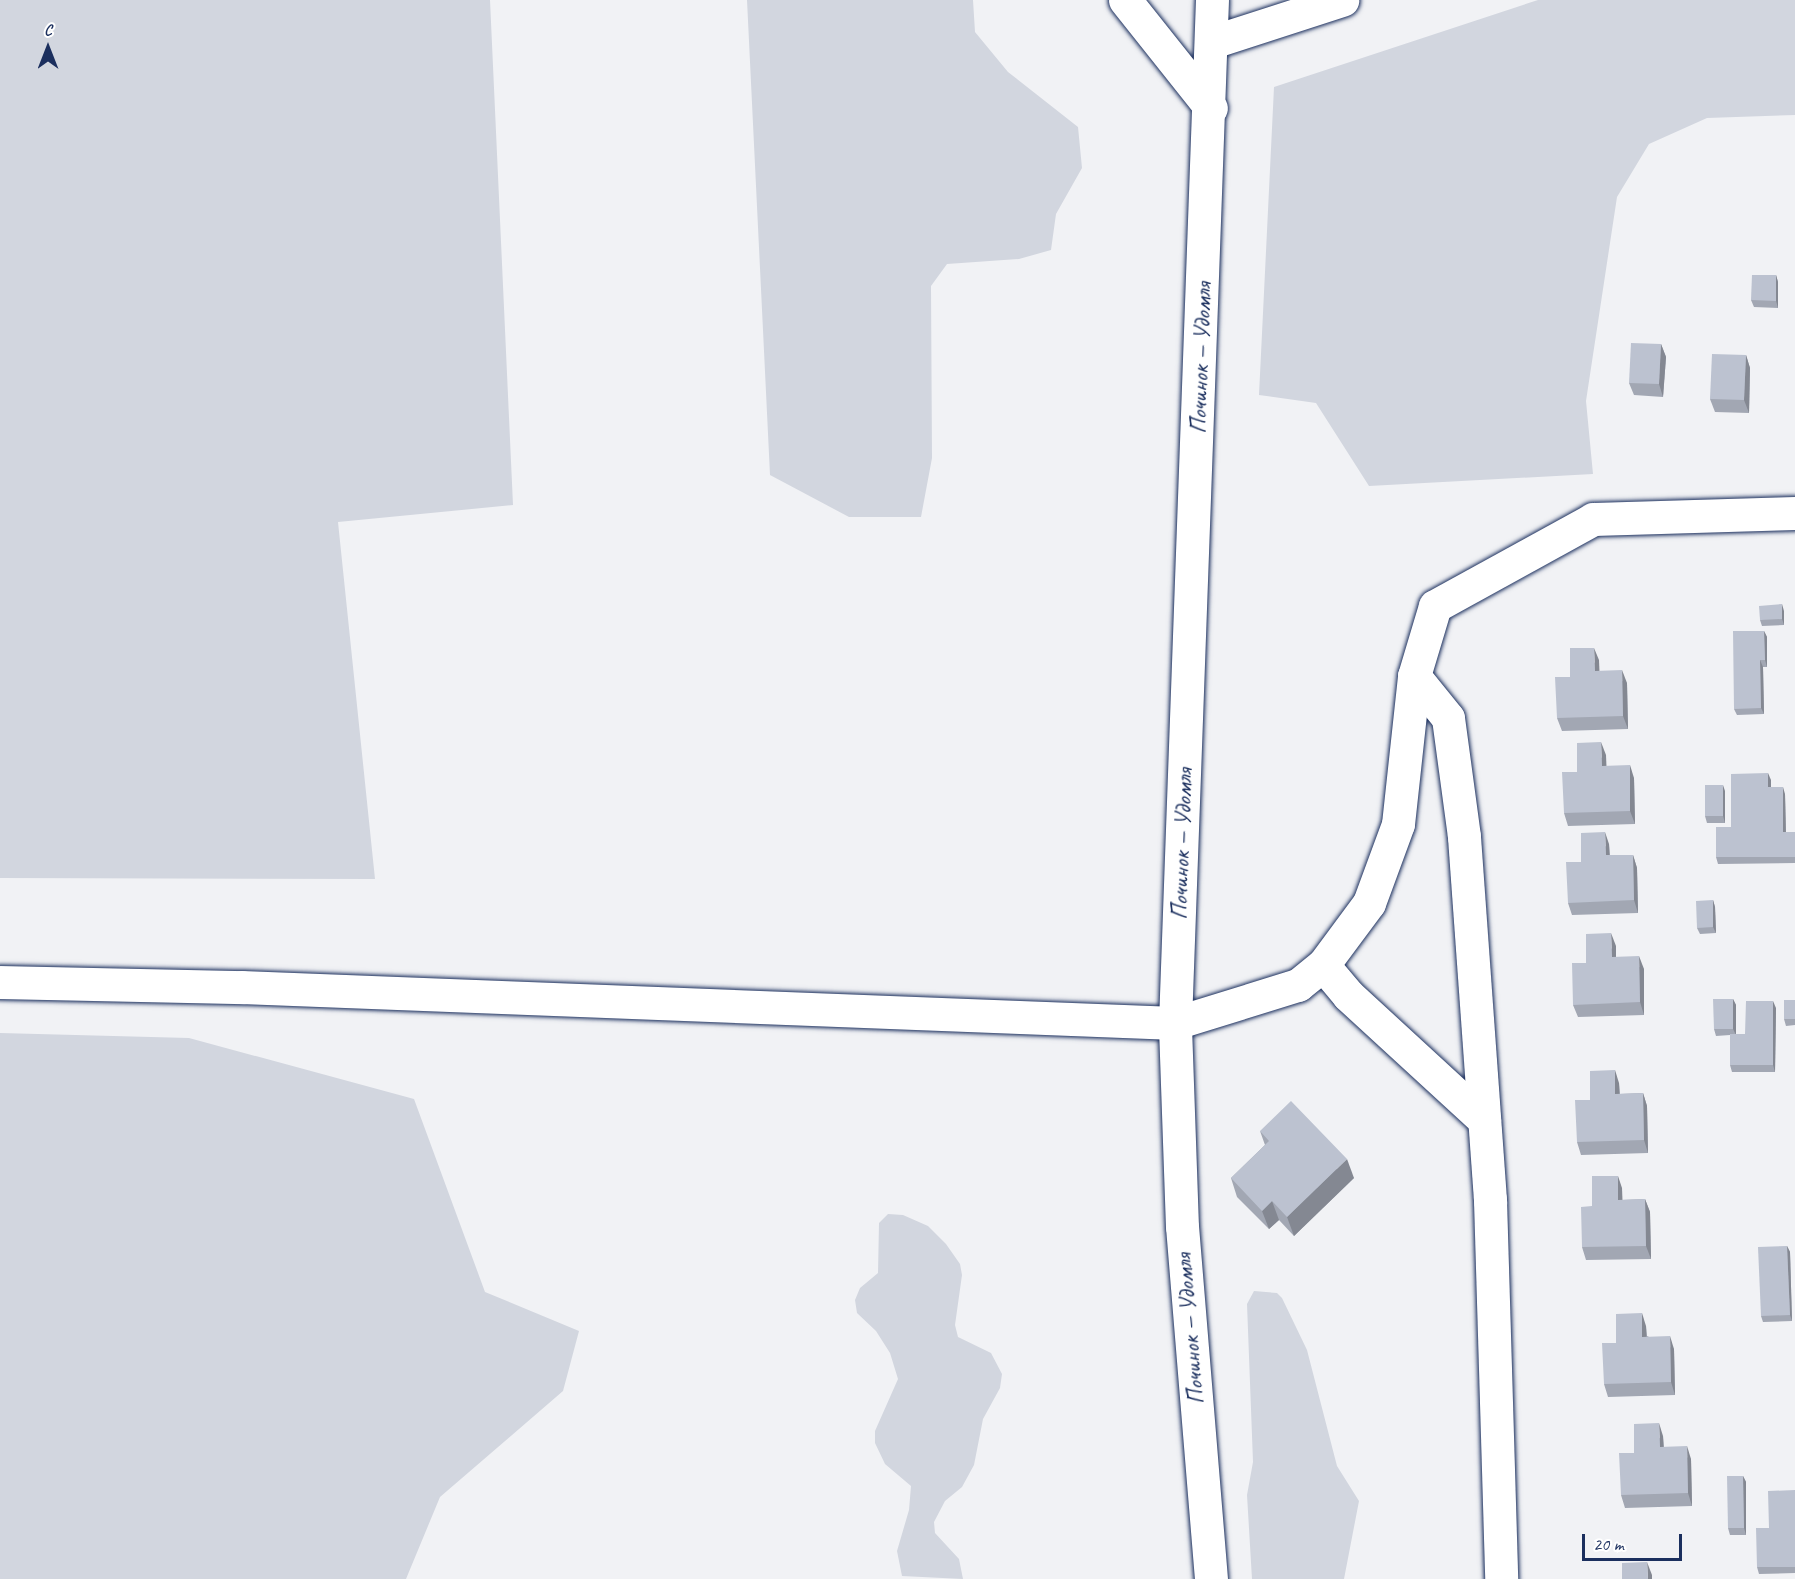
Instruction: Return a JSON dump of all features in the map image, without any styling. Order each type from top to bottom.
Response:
[{"type":"street","points":[[1125,0],[1211,108]]},
{"type":"street","name":"Починок — Удомля","points":[[1211,1579],[1182,1227],[1175,1023],[1211,108],[1212,0]]},
{"type":"street","points":[[1212,42],[1342,0]]},
{"type":"street","points":[[0,982],[241,987],[1175,1023],[1298,985],[1323,966],[1369,903],[1398,824],[1414,676],[1435,606],[1593,519],[1795,513]]},
{"type":"street","points":[[1414,676],[1448,718],[1464,837],[1490,1200],[1501,1579]]},
{"type":"street","points":[[1323,966],[1348,995],[1484,1120]]},
{"type":"shaded area","points":[[0,0],[490,0],[513,505],[338,522],[375,879],[0,878]]},
{"type":"shaded area","points":[[747,0],[973,0],[975,32],[1008,72],[1078,127],[1082,168],[1056,214],[1051,250],[1019,259],[947,264],[931,286],[932,458],[921,517],[849,517],[770,475]]},
{"type":"shaded area","points":[[1538,0],[1795,0],[1795,115],[1707,118],[1649,144],[1617,197],[1586,401],[1593,474],[1369,486],[1316,403],[1259,395],[1274,87]]},
{"type":"shaded area","points":[[0,1033],[189,1038],[414,1099],[485,1292],[579,1331],[563,1391],[440,1497],[406,1579],[0,1579]]},
{"type":"shaded area","points":[[888,1214],[903,1215],[928,1226],[946,1244],[960,1264],[962,1275],[955,1325],[958,1337],[991,1353],[1002,1374],[1000,1388],[983,1419],[974,1465],[962,1487],[945,1501],[934,1522],[935,1533],[959,1559],[963,1579],[902,1576],[897,1551],[909,1510],[911,1486],[885,1464],[875,1443],[875,1431],[898,1379],[890,1353],[876,1331],[857,1313],[855,1300],[860,1288],[878,1273],[879,1223]]},
{"type":"shaded area","points":[[1254,1291],[1277,1293],[1282,1298],[1307,1350],[1337,1466],[1359,1501],[1344,1579],[1252,1579],[1247,1495],[1253,1462],[1247,1304]]},
{"type":"building","points":[[1752,275],[1776,275],[1776,301],[1751,300]]},
{"type":"building","points":[[1631,343],[1661,344],[1659,384],[1629,383]]},
{"type":"building","points":[[1712,354],[1746,355],[1744,400],[1710,399]]},
{"type":"building","points":[[1782,604],[1782,619],[1760,620],[1759,606]]},
{"type":"building","points":[[1733,631],[1764,631],[1765,660],[1760,660],[1761,708],[1734,709]]},
{"type":"building","points":[[1570,648],[1594,648],[1595,671],[1622,670],[1623,716],[1557,718],[1555,677],[1570,677]]},
{"type":"building","points":[[1601,742],[1602,766],[1630,765],[1630,811],[1564,813],[1562,772],[1577,772],[1577,743]]},
{"type":"building","points":[[1768,773],[1768,787],[1783,787],[1783,832],[1795,832],[1795,857],[1716,857],[1716,827],[1731,827],[1731,774]]},
{"type":"building","points":[[1705,785],[1723,785],[1723,816],[1705,816]]},
{"type":"building","points":[[1605,832],[1606,855],[1633,855],[1634,900],[1568,903],[1566,862],[1581,862],[1581,833]]},
{"type":"building","points":[[1713,900],[1713,927],[1697,928],[1696,901]]},
{"type":"building","points":[[1611,933],[1612,957],[1639,956],[1640,1002],[1573,1005],[1572,963],[1586,963],[1586,934]]},
{"type":"building","points":[[1713,999],[1733,999],[1733,1029],[1714,1029]]},
{"type":"building","points":[[1784,1000],[1795,1000],[1795,1019],[1784,1019]]},
{"type":"building","points":[[1746,1001],[1773,1001],[1773,1065],[1730,1065],[1730,1034],[1745,1034]]},
{"type":"building","points":[[1615,1070],[1615,1094],[1643,1093],[1644,1140],[1577,1142],[1575,1100],[1590,1100],[1590,1071]]},
{"type":"building","points":[[1291,1101],[1347,1159],[1287,1217],[1272,1201],[1262,1211],[1231,1178],[1269,1141],[1260,1131]]},
{"type":"building","points":[[1592,1176],[1618,1176],[1618,1200],[1645,1199],[1646,1246],[1582,1247],[1581,1207],[1592,1206]]},
{"type":"building","points":[[1787,1246],[1790,1315],[1761,1316],[1758,1247]]},
{"type":"building","points":[[1642,1313],[1642,1337],[1670,1336],[1671,1382],[1604,1384],[1602,1343],[1616,1343],[1616,1314]]},
{"type":"building","points":[[1659,1423],[1660,1447],[1687,1446],[1688,1493],[1621,1495],[1619,1453],[1634,1453],[1634,1424]]},
{"type":"building","points":[[1727,1476],[1743,1476],[1744,1528],[1728,1528]]},
{"type":"building","points":[[1795,1490],[1795,1567],[1757,1567],[1756,1528],[1769,1528],[1768,1491]]},
{"type":"building","points":[[1647,1562],[1648,1579],[1622,1579],[1622,1563]]}]
